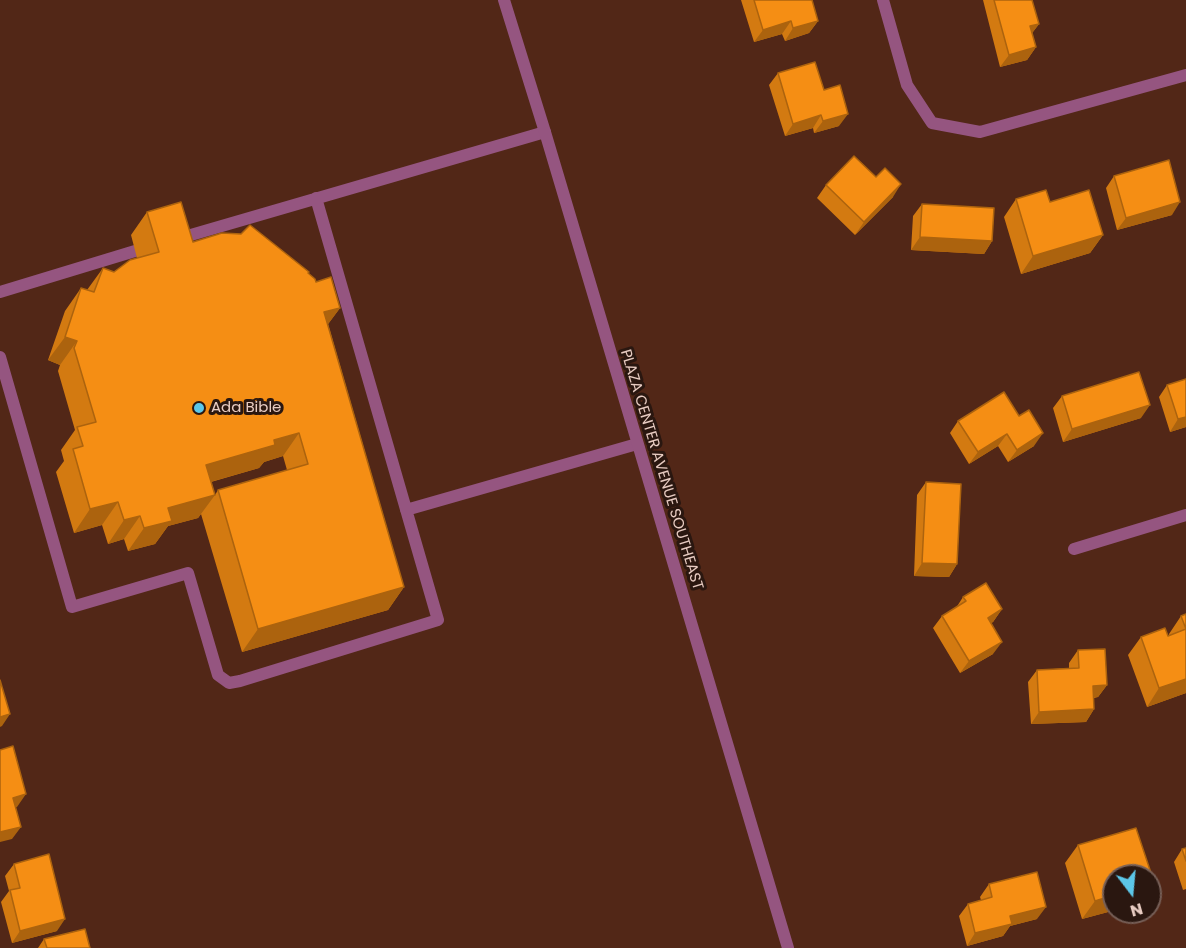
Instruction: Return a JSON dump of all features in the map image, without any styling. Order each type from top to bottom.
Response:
[{"type":"street","name":"PLAZA CENTER AVENUE SOUTHEAST","points":[[504,0],[788,948]]},
{"type":"street","points":[[884,0],[908,85],[932,123],[980,132],[1186,75]]},
{"type":"street","points":[[169,241],[545,132]]},
{"type":"street","points":[[0,357],[72,606],[188,573],[218,675],[229,682],[240,681],[438,620],[316,198]]},
{"type":"street","points":[[0,292],[135,251]]},
{"type":"street","points":[[406,510],[637,444]]},
{"type":"street","points":[[1074,549],[1186,515]]},
{"type":"building","points":[[754,0],[812,0],[818,21],[793,28],[791,21],[763,30]]},
{"type":"building","points":[[994,0],[1032,0],[1039,24],[1030,26],[1036,47],[1009,55]]},
{"type":"building","points":[[815,62],[824,90],[840,85],[848,114],[823,121],[821,115],[793,124],[778,73]]},
{"type":"building","points":[[854,156],[876,177],[885,168],[901,184],[864,222],[826,185]]},
{"type":"building","points":[[1169,160],[1180,202],[1126,218],[1114,176]]},
{"type":"building","points":[[1046,190],[1050,202],[1089,190],[1103,235],[1033,256],[1016,199]]},
{"type":"building","name":"Ada Bible","points":[[181,202],[193,242],[222,233],[241,234],[250,225],[309,272],[316,282],[331,277],[340,308],[324,312],[404,587],[258,629],[218,490],[308,464],[299,433],[274,440],[275,445],[206,465],[215,495],[168,508],[172,521],[144,528],[140,516],[124,520],[118,502],[90,509],[73,449],[83,446],[77,427],[96,422],[74,348],[77,341],[65,337],[81,288],[94,292],[103,268],[114,272],[130,260],[159,252],[147,212]]},
{"type":"building","points":[[922,204],[994,208],[992,241],[920,237]]},
{"type":"building","points":[[1139,372],[1150,405],[1072,429],[1062,396]]},
{"type":"building","points":[[1186,379],[1186,417],[1178,419],[1167,385]]},
{"type":"building","points":[[1004,392],[1019,416],[1029,410],[1043,433],[1017,450],[1007,434],[978,452],[958,421]]},
{"type":"building","points":[[926,482],[961,484],[957,564],[922,563]]},
{"type":"building","points":[[986,583],[1002,609],[988,618],[1002,642],[969,661],[942,616],[966,601],[963,597]]},
{"type":"building","points":[[1186,614],[1186,629],[1181,616]]},
{"type":"building","points":[[1165,628],[1168,636],[1186,629],[1186,679],[1159,688],[1141,637]]},
{"type":"building","points":[[1105,649],[1107,685],[1093,686],[1094,709],[1039,712],[1037,670],[1079,668],[1078,650]]},
{"type":"building","points":[[0,680],[10,714],[0,717]]},
{"type":"building","points":[[13,746],[26,794],[13,798],[21,827],[0,832],[0,750]]},
{"type":"building","points":[[1136,828],[1148,864],[1102,864],[1102,899],[1095,901],[1078,845]]},
{"type":"building","points":[[1186,848],[1186,861],[1182,849]]},
{"type":"building","points":[[49,854],[65,919],[20,931],[10,890],[20,888],[14,864]]},
{"type":"building","points":[[1037,872],[1046,907],[1010,916],[1012,924],[975,933],[968,904],[992,897],[989,884]]},
{"type":"building","points":[[85,929],[90,948],[47,948],[44,939]]},
{"type":"place","name":"Ada Bible","points":[[199,408]]}]
